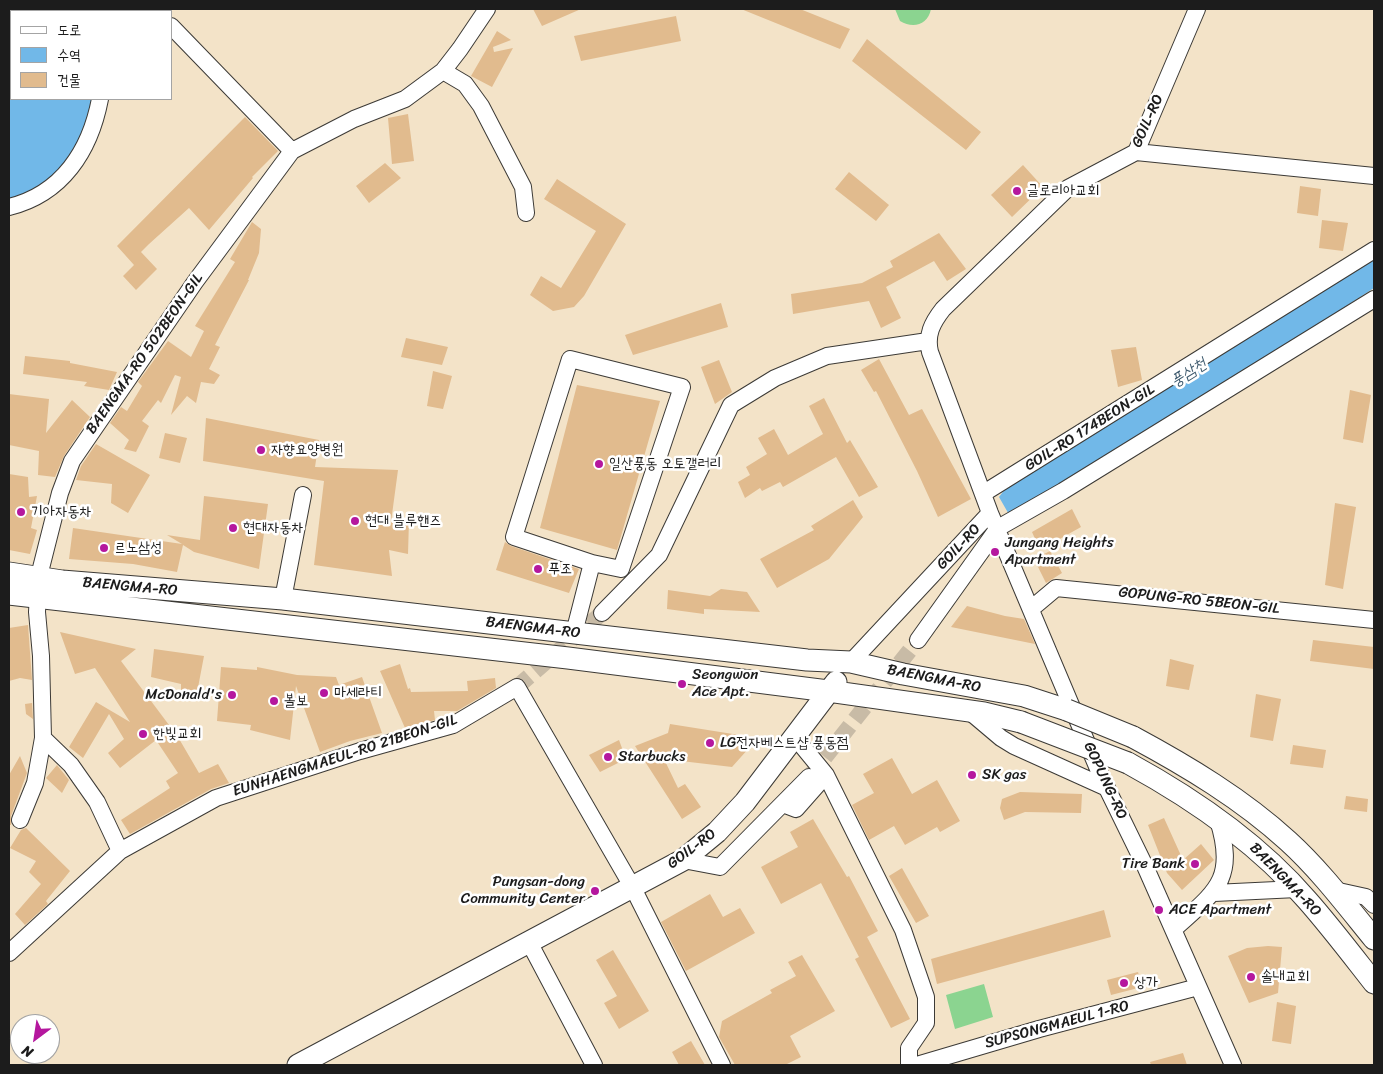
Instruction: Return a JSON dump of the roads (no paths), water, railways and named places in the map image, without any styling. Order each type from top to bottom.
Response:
[{"type":"main road","name":"BAENGMA-RO","points":[[9,573],[39,576],[62,581],[283,599],[806,660],[851,662],[903,674],[1024,696],[1133,737],[1193,770],[1289,842],[1334,890],[1374,939]]},
{"type":"main road","name":"BAENGMA-RO","points":[[9,594],[568,658],[969,710],[1021,722],[1128,764],[1155,778],[1248,842],[1296,889],[1374,983]]},
{"type":"main road","name":"GOIL-RO","points":[[298,1065],[683,860],[716,832],[745,802],[851,662]]},
{"type":"street","name":"BAENGMA-RO 502BEON-GIL","points":[[39,576],[60,493],[72,461],[195,282],[292,152],[354,119],[405,99],[443,71],[487,9]]},
{"type":"street","name":"GOIL-RO","points":[[928,341],[933,324],[943,308],[1068,188],[1136,152],[1197,9]]},
{"type":"street","points":[[172,27],[292,152]]},
{"type":"street","points":[[443,71],[465,84],[481,106],[523,187],[526,214]]},
{"type":"street","points":[[9,207],[35,199],[67,174],[87,141],[100,100]]},
{"type":"street","points":[[1136,152],[1374,176]]},
{"type":"street","name":"GOIL-RO 174BEON-GIL","points":[[984,493],[1374,250]]},
{"type":"street","points":[[918,640],[994,521],[1063,491],[1374,299]]},
{"type":"street","points":[[602,613],[658,555],[731,405],[775,378],[827,356],[928,341],[930,352],[984,493]]},
{"type":"street","points":[[570,359],[682,387],[621,569],[592,563],[514,537],[570,359]]},
{"type":"street","name":"GOPUNG-RO","points":[[984,493],[994,521],[1107,788],[1174,929],[1233,1065]]},
{"type":"street","points":[[283,599],[303,495]]},
{"type":"street","name":"GOIL-RO","points":[[851,662],[994,521]]},
{"type":"street","points":[[574,633],[592,563]]},
{"type":"street","points":[[20,820],[35,783],[43,738],[38,598],[39,576]]},
{"type":"street","name":"GOPUNG-RO 5BEON-GIL","points":[[1031,609],[1056,588],[1374,620]]},
{"type":"street","name":"EUNHAENGMAEUL-RO 21BEON-GIL","points":[[9,953],[120,852],[216,798],[343,756],[453,725],[517,687],[633,888]]},
{"type":"street","points":[[969,710],[1000,738],[1014,746],[1107,788]]},
{"type":"street","points":[[794,736],[826,775],[903,930],[926,997],[926,1022],[909,1048],[909,1065]]},
{"type":"street","points":[[43,738],[72,765],[97,802],[120,852]]},
{"type":"street","points":[[783,804],[796,809],[826,775]]},
{"type":"street","points":[[683,860],[720,866],[809,777]]},
{"type":"street","points":[[1174,929],[1214,893],[1222,876],[1226,858],[1218,820]]},
{"type":"street","points":[[633,888],[722,1065]]},
{"type":"street","points":[[1214,893],[1296,889]]},
{"type":"street","points":[[1334,890],[1366,897],[1374,905]]},
{"type":"street","points":[[529,942],[594,1065]]},
{"type":"street","name":"SUPSONGMAEUL 1-RO","points":[[917,1065],[1039,1029],[1198,987]]},
{"type":"water","points":[[22,9],[93,9],[93,10]]},
{"type":"water","points":[[10,75],[10,100],[93,100],[78,146],[57,173],[32,193],[9,199]]},
{"type":"water","name":"풍삼천","points":[[1374,256],[1374,288],[1247,371],[1011,518],[999,497],[1008,485]]},
{"type":"tunnel","points":[[517,687],[602,613]]},
{"type":"tunnel","points":[[810,776],[918,640]]},
{"type":"place","name":"글로리아교회","points":[[1017,191]]},
{"type":"place","name":"자향요양병원","points":[[261,450]]},
{"type":"place","name":"일산풍동 오토갤러리","points":[[599,464]]},
{"type":"place","name":"기아자동차","points":[[21,512]]},
{"type":"place","name":"현대 블루핸즈","points":[[355,521]]},
{"type":"place","name":"현대자동차","points":[[233,528]]},
{"type":"place","name":"르노삼성","points":[[104,548]]},
{"type":"place","name":"Jungang Heights Apartment","points":[[995,552]]},
{"type":"place","name":"푸조","points":[[538,569]]},
{"type":"place","name":"Seongwon Ace Apt.","points":[[682,684]]},
{"type":"place","name":"마세라티","points":[[324,693]]},
{"type":"place","name":"McDonald's","points":[[232,695]]},
{"type":"place","name":"볼보","points":[[274,701]]},
{"type":"place","name":"한빛교회","points":[[143,734]]},
{"type":"place","name":"LG전자베스트샵 풍동점","points":[[710,743]]},
{"type":"place","name":"Starbucks","points":[[608,757]]},
{"type":"place","name":"SK gas","points":[[972,775]]},
{"type":"place","name":"Tire Bank","points":[[1195,864]]},
{"type":"place","name":"Pungsan-dong Community Center","points":[[595,891]]},
{"type":"place","name":"ACE Apartment","points":[[1159,910]]},
{"type":"place","name":"솔내교회","points":[[1251,977]]},
{"type":"place","name":"상가","points":[[1124,983]]}]
